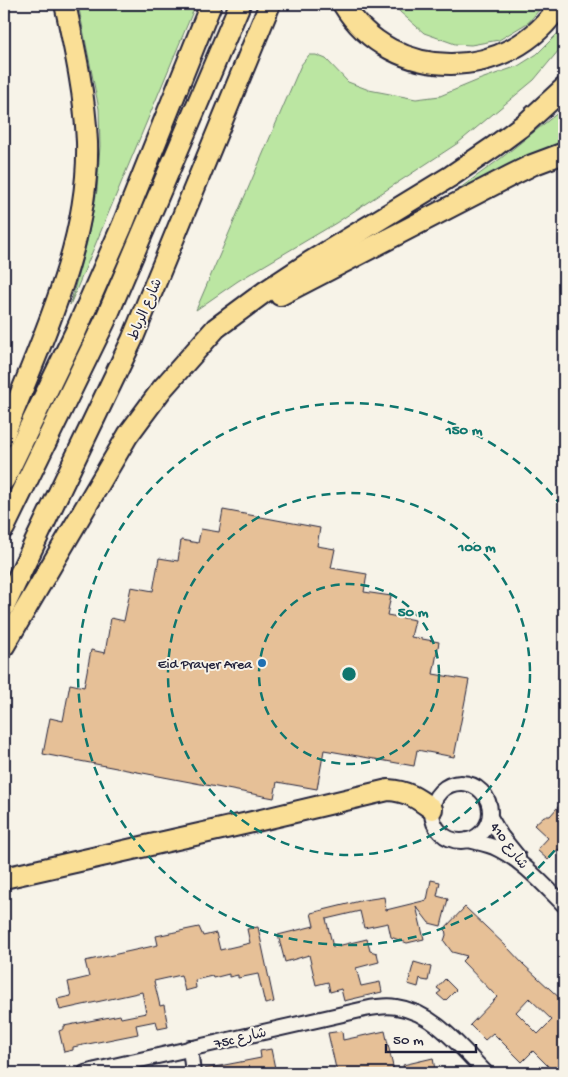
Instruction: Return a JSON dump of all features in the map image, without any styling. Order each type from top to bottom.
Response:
[{"type":"highway","points":[[4,435],[54,310],[75,242],[82,210],[87,152],[85,111],[81,79],[65,4]]},
{"type":"highway","points":[[4,480],[76,331],[119,233],[211,4]]},
{"type":"highway","points":[[4,528],[105,321],[240,4]]},
{"type":"highway","name":"شارع الرباط","points":[[4,607],[132,340],[270,4]]},
{"type":"highway","points":[[343,4],[353,19],[364,30],[388,48],[413,59],[426,62],[459,64],[492,58],[521,43],[546,22],[560,4]]},
{"type":"highway","points":[[4,646],[128,435],[162,389],[216,328],[266,291],[310,262],[451,176],[526,123],[564,88]]},
{"type":"highway","points":[[216,328],[510,176],[564,153]]},
{"type":"highway","points":[[4,878],[388,790],[408,793],[432,809]]},
{"type":"street","points":[[455,783],[464,783],[473,785],[481,790],[487,798],[490,807],[490,817],[486,827],[478,836],[468,840],[457,841],[446,837],[438,830],[433,820],[432,809],[440,792],[455,783]]},
{"type":"street","name":"شارع 410","points":[[490,817],[501,836],[531,873]]},
{"type":"street","name":"شارع 410","points":[[468,840],[504,852],[531,873],[564,905]]},
{"type":"street","name":"75c شارع","points":[[85,1073],[365,1009],[396,1007],[414,1012],[442,1028],[486,1073]]},
{"type":"street","points":[[190,1048],[193,1073]]},
{"type":"green space","points":[[78,4],[196,4],[70,305],[87,242],[97,190],[100,146],[99,109]]},
{"type":"green space","points":[[394,4],[544,4],[529,22],[499,40],[471,45],[455,44],[424,33],[400,12]]},
{"type":"green space","points":[[564,27],[564,44],[534,80],[458,143],[336,223],[238,281],[196,310],[301,65],[309,55],[316,55],[326,59],[348,82],[369,90],[416,99],[440,96],[518,66],[537,54]]},
{"type":"green space","points":[[564,108],[564,143],[552,147],[430,210],[500,159]]},
{"type":"building","name":"Eid Prayer Area","points":[[223,510],[320,528],[317,546],[335,549],[331,568],[367,574],[364,592],[391,596],[387,615],[415,620],[411,637],[439,642],[433,674],[469,680],[454,757],[417,750],[414,766],[324,750],[317,789],[277,782],[274,798],[43,754],[50,718],[63,721],[70,684],[84,687],[91,650],[105,653],[111,618],[124,621],[131,587],[153,591],[159,558],[178,561],[181,540],[198,543],[201,529],[219,532]]},
{"type":"building","points":[[564,800],[564,845],[548,860],[537,850],[548,838],[534,825],[544,816],[550,816]]},
{"type":"building","points":[[431,880],[440,882],[437,896],[448,899],[441,926],[429,923],[416,906],[424,939],[407,943],[391,937],[388,923],[364,928],[360,911],[326,919],[333,947],[367,939],[370,951],[377,953],[379,962],[356,968],[361,986],[380,982],[382,992],[344,1001],[341,989],[330,992],[328,982],[316,985],[309,955],[285,962],[278,935],[314,926],[311,913],[384,897],[386,910],[427,900]]},
{"type":"building","points":[[465,907],[564,1002],[564,1073],[555,1073],[533,1051],[522,1062],[493,1033],[485,1040],[470,1025],[497,997],[462,961],[467,956],[452,952],[444,941],[446,935],[445,928]],"holes":[[[529,998],[552,1020],[538,1034],[516,1012]]]},
{"type":"building","points":[[199,927],[203,936],[216,933],[220,950],[250,943],[247,929],[258,927],[274,1002],[265,1004],[258,974],[238,978],[238,975],[229,977],[229,974],[213,978],[212,976],[195,980],[196,988],[185,991],[181,975],[154,981],[160,1006],[164,1005],[168,1027],[158,1029],[156,1021],[136,1025],[138,1034],[73,1047],[73,1050],[64,1052],[59,1031],[64,1029],[64,1026],[120,1015],[121,1018],[146,1013],[142,992],[60,1010],[57,999],[71,996],[68,982],[89,977],[85,961],[158,945],[156,936]]},
{"type":"building","points":[[414,962],[431,967],[428,981],[420,978],[418,987],[408,984]]},
{"type":"building","points":[[445,979],[456,990],[445,1001],[437,994],[441,991],[437,988]]},
{"type":"building","points":[[342,1031],[343,1040],[385,1031],[394,1071],[385,1073],[337,1073],[328,1033]]},
{"type":"building","points":[[271,1049],[276,1073],[205,1073],[204,1069],[261,1058],[260,1051]]},
{"type":"building","points":[[433,1058],[435,1070],[405,1073],[403,1065]]},
{"type":"place","name":"Eid Prayer Area","points":[[262,663]]}]
